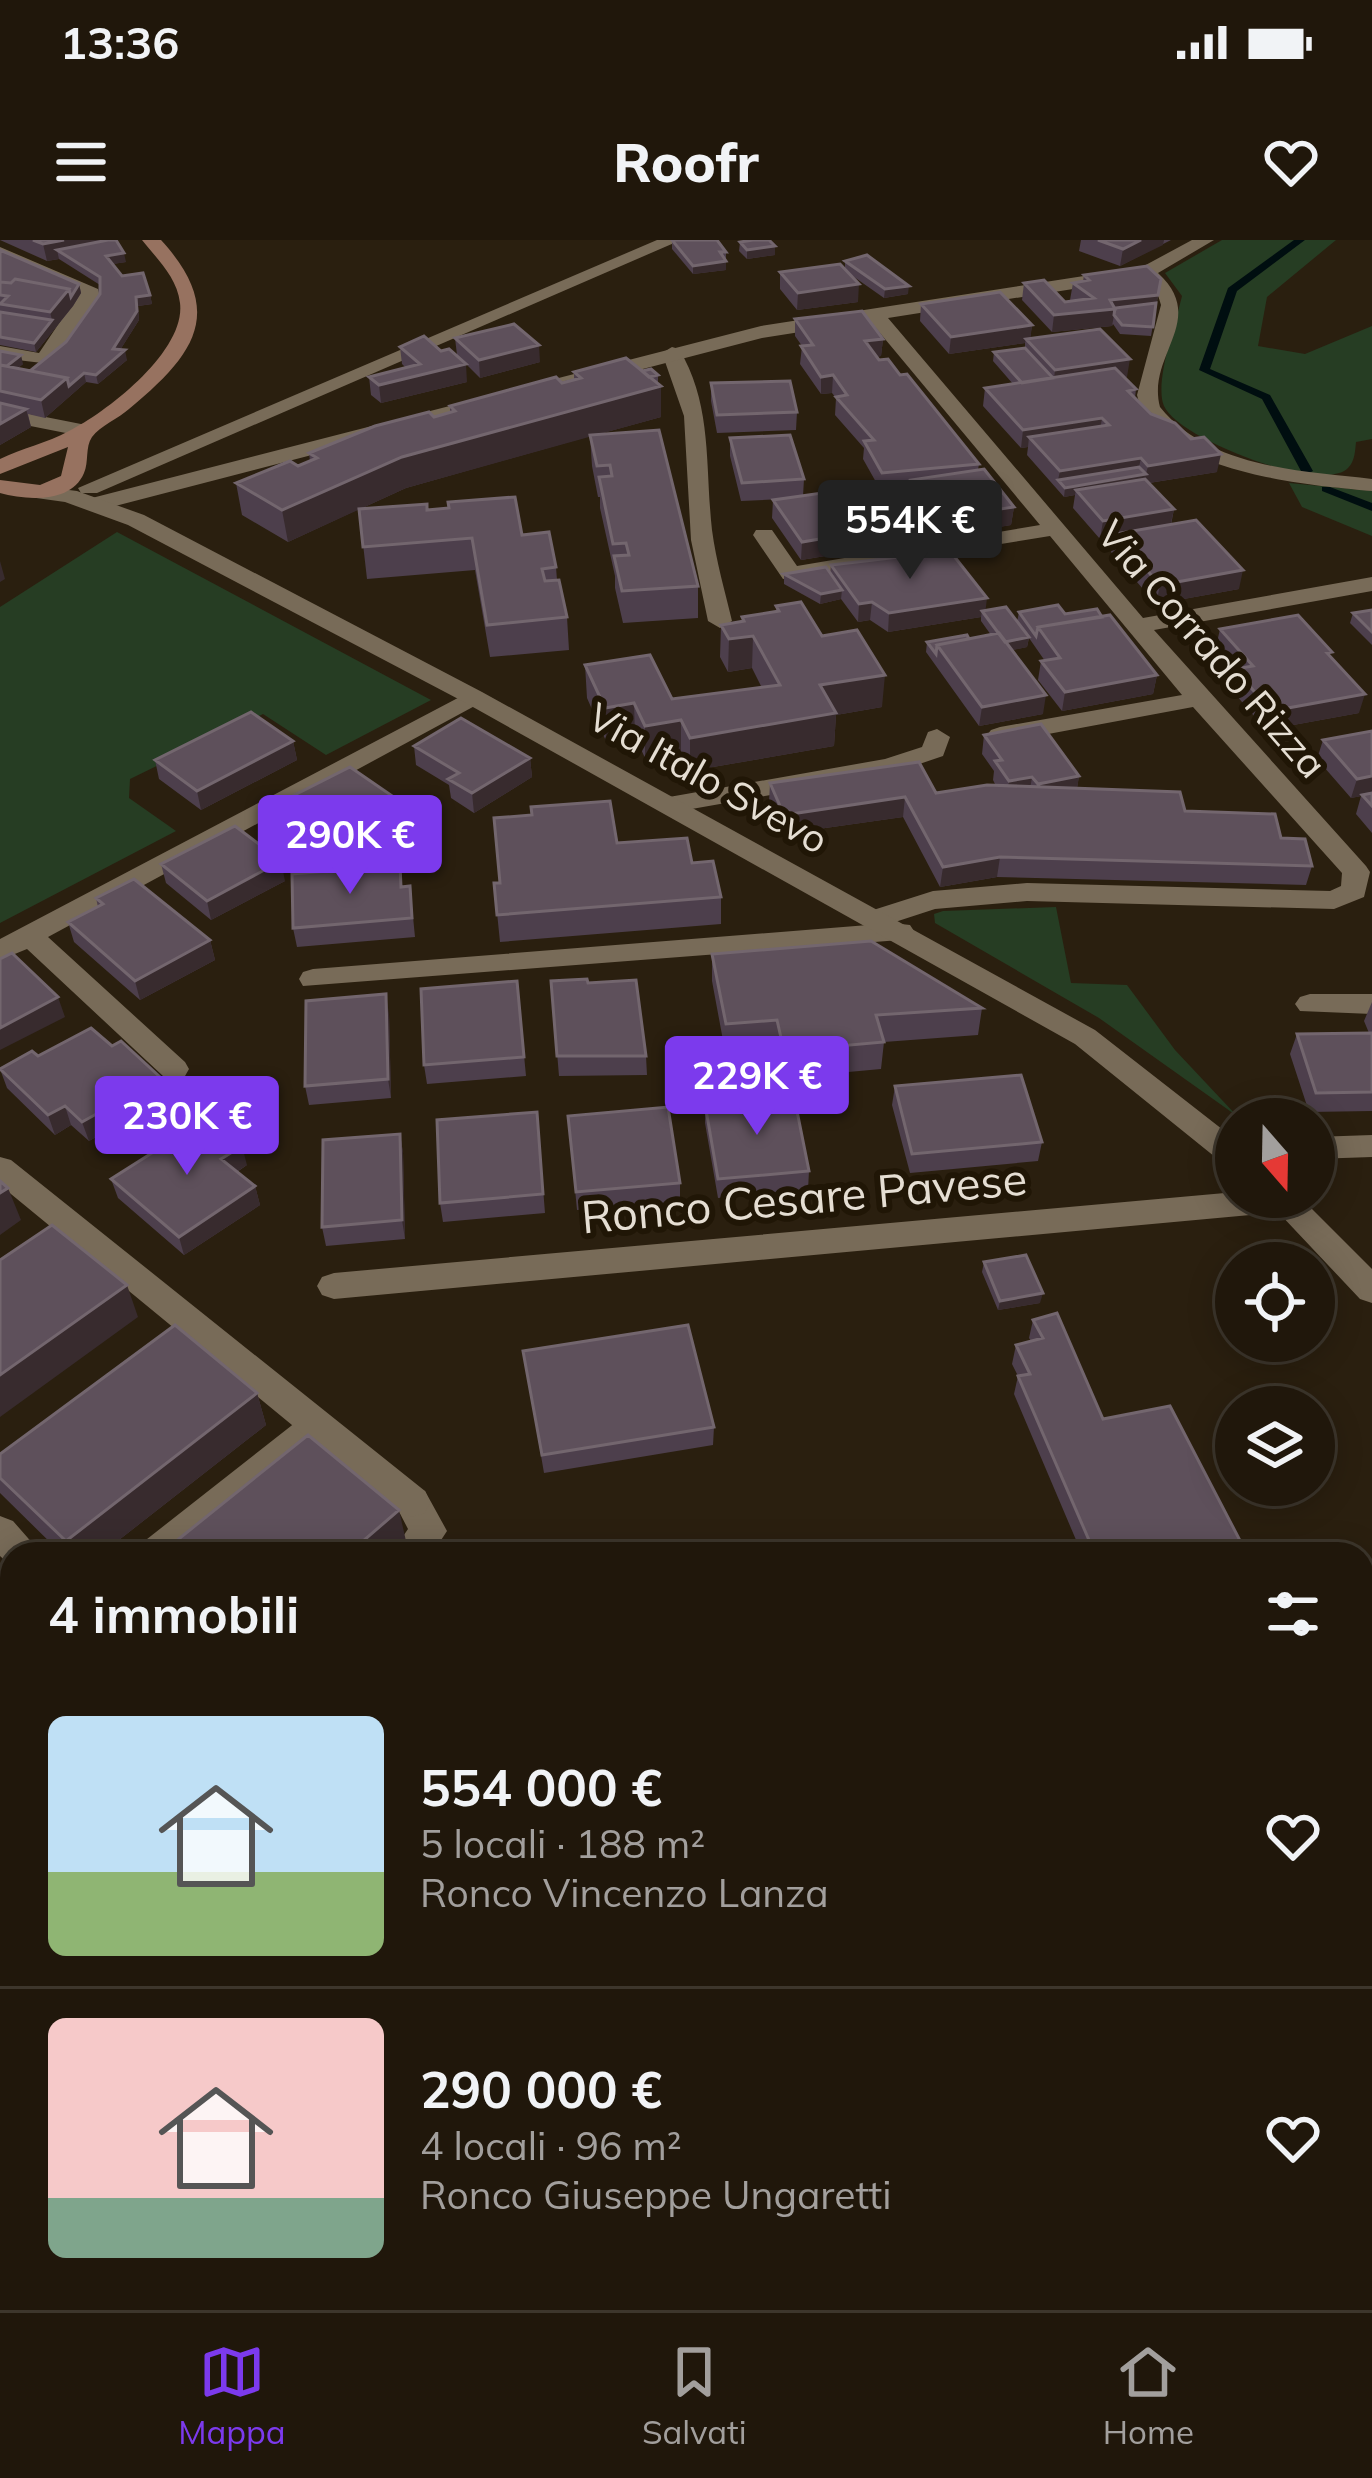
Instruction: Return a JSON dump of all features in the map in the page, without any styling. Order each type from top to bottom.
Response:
[{"type":"main road","points":[[10,478],[84,432],[162,368],[183,339],[191,312],[180,275],[152,240]]},
{"type":"main road","points":[[84,432],[92,490]]},
{"type":"main road","points":[[10,478],[52,455],[92,490]]},
{"type":"main road","points":[[10,478],[92,490]]},
{"type":"street","points":[[92,490],[672,240]]},
{"type":"street","points":[[10,478],[92,490],[672,353],[873,312],[1147,272],[1205,240]]},
{"type":"street","points":[[0,252],[89,289],[91,297],[44,359],[22,377]]},
{"type":"street","points":[[1147,272],[1167,293],[1170,308],[1148,395],[1151,410],[1164,422],[1259,470],[1307,481],[1372,485]]},
{"type":"street","name":"Via Corrado Rizza","points":[[313,979],[888,924],[903,907],[968,895],[1334,900],[1364,885],[1344,856],[1199,699],[873,312]]},
{"type":"street","points":[[0,352],[44,359]]},
{"type":"street","points":[[672,353],[686,375],[699,447],[700,528],[721,621]]},
{"type":"street","points":[[0,414],[84,432]]},
{"type":"street","name":"Via Italo Svevo","points":[[92,490],[888,924],[1085,1037],[1215,1137]]},
{"type":"street","points":[[764,535],[791,574],[1054,529]]},
{"type":"street","points":[[1137,626],[1372,584]]},
{"type":"street","points":[[0,951],[473,697]]},
{"type":"street","points":[[993,737],[1199,699]]},
{"type":"street","points":[[669,805],[890,766],[934,751],[937,737]]},
{"type":"street","points":[[29,935],[174,1069]]},
{"type":"street","points":[[1310,1004],[1372,1004]]},
{"type":"street","points":[[1335,1147],[1372,1146]]},
{"type":"street","points":[[0,1168],[412,1502],[429,1531],[420,1542]]},
{"type":"street","name":"Ronco Cesare Pavese","points":[[334,1286],[1215,1204]]},
{"type":"street","points":[[1302,1218],[1372,1290]]},
{"type":"street","points":[[34,1245],[67,1223]]},
{"type":"street","points":[[148,1346],[184,1318]]},
{"type":"street","points":[[170,1542],[317,1425]]},
{"type":"green space","points":[[1222,240],[1336,240],[1267,297],[1258,346],[1305,354],[1372,326],[1372,439],[1356,442],[1348,468],[1310,474],[1251,459],[1195,433],[1164,406],[1164,368],[1182,296],[1165,273]]},
{"type":"green space","points":[[1289,483],[1372,491],[1372,536],[1302,507]]},
{"type":"green space","points":[[117,532],[431,700],[326,755],[263,714],[130,779],[129,798],[176,831],[0,923],[0,607]]},
{"type":"green space","points":[[1056,907],[1071,983],[1127,985],[1175,1050],[1220,1098],[1215,1100],[1099,1018],[935,923],[934,914]]},
{"type":"building","points":[[116,240],[124,253],[106,256],[122,276],[143,273],[150,295],[136,297],[137,311],[113,349],[125,350],[96,375],[84,373],[69,386],[67,378],[30,371],[66,342],[100,294],[100,277],[57,250]]},
{"type":"building","points":[[672,240],[717,240],[726,261],[693,266]]},
{"type":"building","points":[[769,240],[775,246],[747,250],[740,242]]},
{"type":"building","points":[[1098,240],[1141,240],[1123,249]]},
{"type":"building","points":[[0,250],[79,284],[71,297],[69,289],[15,279],[0,282]]},
{"type":"building","points":[[867,255],[909,286],[885,289],[845,261]]},
{"type":"building","points":[[840,264],[859,284],[798,293],[780,272]]},
{"type":"building","points":[[1147,266],[1161,279],[1158,295],[1110,300],[1115,309],[1054,315],[1024,283],[1044,280],[1065,302],[1094,298],[1073,283],[1089,280],[1084,275]]},
{"type":"building","points":[[15,279],[69,289],[50,312],[0,304],[8,296],[0,295],[0,282]]},
{"type":"building","points":[[1000,292],[1032,325],[951,337],[921,304]]},
{"type":"building","points":[[1156,303],[1153,327],[1122,325],[1114,315],[1115,308]]},
{"type":"building","points":[[862,311],[883,339],[865,341],[879,360],[888,359],[900,375],[907,374],[979,464],[882,473],[864,441],[874,440],[836,397],[847,395],[833,375],[821,377],[801,346],[813,345],[795,319]]},
{"type":"building","points":[[0,312],[52,320],[34,343],[0,337]]},
{"type":"building","points":[[514,324],[539,345],[479,360],[455,338]]},
{"type":"building","points":[[1100,329],[1130,359],[1055,370],[1026,339]]},
{"type":"building","points":[[424,336],[466,364],[379,385],[369,377],[420,364],[400,347]]},
{"type":"building","points":[[1025,348],[1053,378],[1022,383],[994,352]]},
{"type":"building","points":[[0,351],[21,355],[7,366],[0,365]]},
{"type":"building","points":[[626,358],[661,386],[402,457],[282,510],[236,483],[290,461],[298,466],[317,458],[309,453],[375,426],[429,412],[434,417],[455,411],[450,406],[556,377],[562,383],[581,378],[574,372]]},
{"type":"building","points":[[0,365],[67,378],[41,400],[0,391]]},
{"type":"building","points":[[1115,368],[1136,389],[1128,391],[1151,414],[1175,423],[1191,439],[1204,437],[1221,454],[1148,466],[1141,458],[1060,471],[1029,437],[1109,425],[1102,418],[1023,430],[985,388]]},
{"type":"building","points":[[790,381],[797,412],[717,415],[711,383]]},
{"type":"building","points":[[0,403],[26,409],[0,424]]},
{"type":"building","points":[[659,430],[698,586],[622,591],[614,556],[629,555],[626,543],[613,544],[599,477],[612,476],[610,465],[597,466],[590,435]]},
{"type":"building","points":[[790,435],[804,479],[742,483],[730,438]]},
{"type":"building","points":[[1139,467],[1146,474],[1065,488],[1058,480]]},
{"type":"building","points":[[984,469],[1014,507],[942,518],[911,480]]},
{"type":"building","points":[[1145,479],[1174,509],[1103,521],[1076,490]]},
{"type":"building","points":[[887,491],[913,523],[802,542],[773,500],[829,492],[834,499]]},
{"type":"building","points":[[515,497],[522,535],[549,532],[556,567],[542,569],[545,581],[559,580],[567,617],[487,625],[472,538],[363,547],[359,509],[427,504],[427,510],[449,508],[448,502]]},
{"type":"building","points":[[1196,520],[1243,570],[1160,585],[1115,534]]},
{"type":"building","points":[[950,551],[987,598],[889,613],[872,602],[859,604],[831,565]]},
{"type":"building","points":[[826,567],[842,590],[821,594],[784,574]]},
{"type":"building","points":[[801,602],[822,636],[857,630],[885,675],[820,685],[836,713],[690,738],[681,720],[645,726],[634,703],[605,708],[585,665],[650,655],[672,699],[780,685],[753,636],[729,639],[721,625]]},
{"type":"building","points":[[1058,605],[1065,614],[1097,609],[1102,617],[1038,627],[1036,636],[1019,612]]},
{"type":"building","points":[[1006,607],[1029,637],[1005,642],[982,611]]},
{"type":"building","points":[[1372,610],[1372,632],[1353,613]]},
{"type":"building","points":[[1110,615],[1157,675],[1065,692],[1041,661],[1060,658],[1038,627]]},
{"type":"building","points":[[1298,615],[1365,694],[1271,711],[1235,669],[1253,666],[1220,629]]},
{"type":"building","points":[[999,633],[1046,695],[982,707],[937,645]]},
{"type":"building","points":[[967,635],[969,639],[937,645],[936,654],[927,642]]},
{"type":"building","points":[[251,712],[293,741],[197,791],[155,760]]},
{"type":"building","points":[[461,718],[530,758],[472,793],[448,779],[459,773],[414,746]]},
{"type":"building","points":[[1041,724],[1079,776],[1038,784],[1032,777],[1009,781],[995,761],[1002,760],[984,735]]},
{"type":"building","points":[[1372,731],[1372,776],[1357,779],[1323,740]]},
{"type":"building","points":[[919,762],[936,793],[987,785],[1180,792],[1185,811],[1275,814],[1281,838],[1305,839],[1312,866],[1000,857],[943,867],[905,797],[784,815],[770,783]]},
{"type":"building","points":[[350,767],[401,802],[386,810],[381,806],[305,845],[261,812]]},
{"type":"building","points":[[610,801],[617,843],[687,838],[692,863],[713,861],[721,897],[497,915],[494,883],[500,883],[494,818],[532,815],[531,807]]},
{"type":"building","points":[[235,826],[281,861],[207,901],[161,864]]},
{"type":"building","points":[[400,865],[401,887],[410,886],[412,918],[293,928],[292,874]]},
{"type":"building","points":[[134,879],[210,940],[135,981],[68,922],[103,904],[96,898]]},
{"type":"building","points":[[871,941],[982,1008],[876,1015],[884,1042],[784,1051],[777,1020],[726,1024],[712,954]]},
{"type":"building","points":[[12,953],[58,997],[0,1028],[0,959]]},
{"type":"building","points":[[587,979],[588,983],[636,980],[646,1056],[557,1056],[551,981]]},
{"type":"building","points":[[517,981],[524,1057],[424,1065],[421,989]]},
{"type":"building","points":[[386,994],[388,1079],[305,1086],[306,1001]]},
{"type":"building","points":[[91,1028],[112,1046],[121,1041],[161,1078],[82,1122],[65,1106],[48,1115],[0,1069],[32,1051],[38,1056]]},
{"type":"building","points":[[1372,1033],[1372,1092],[1316,1093],[1297,1034]]},
{"type":"building","points":[[1021,1075],[1042,1142],[912,1154],[895,1086]]},
{"type":"building","points":[[794,1096],[809,1171],[718,1179],[705,1104]]},
{"type":"building","points":[[668,1107],[680,1183],[576,1192],[568,1116]]},
{"type":"building","points":[[537,1112],[543,1194],[440,1203],[437,1120]]},
{"type":"building","points":[[207,1118],[242,1146],[221,1159],[255,1186],[179,1237],[111,1179]]},
{"type":"building","points":[[400,1134],[402,1220],[322,1227],[323,1140]]},
{"type":"building","points":[[52,1225],[127,1285],[0,1375],[0,1260]]},
{"type":"building","points":[[1026,1255],[1043,1293],[1000,1301],[984,1262]]},
{"type":"building","points":[[1057,1313],[1103,1419],[1170,1406],[1215,1492],[1215,1506],[1222,1506],[1241,1542],[1090,1542],[1018,1376],[1030,1374],[1016,1345],[1043,1338],[1033,1320]]},
{"type":"building","points":[[175,1325],[257,1393],[66,1541],[0,1478],[0,1454]]},
{"type":"building","points":[[688,1325],[714,1427],[542,1455],[523,1351]]},
{"type":"building","points":[[308,1435],[399,1510],[362,1542],[175,1542]]},
{"type":"waterway","points":[[1300,240],[1232,290],[1204,370],[1266,397],[1307,471]]},
{"type":"waterway","points":[[1326,489],[1372,507]]}]
